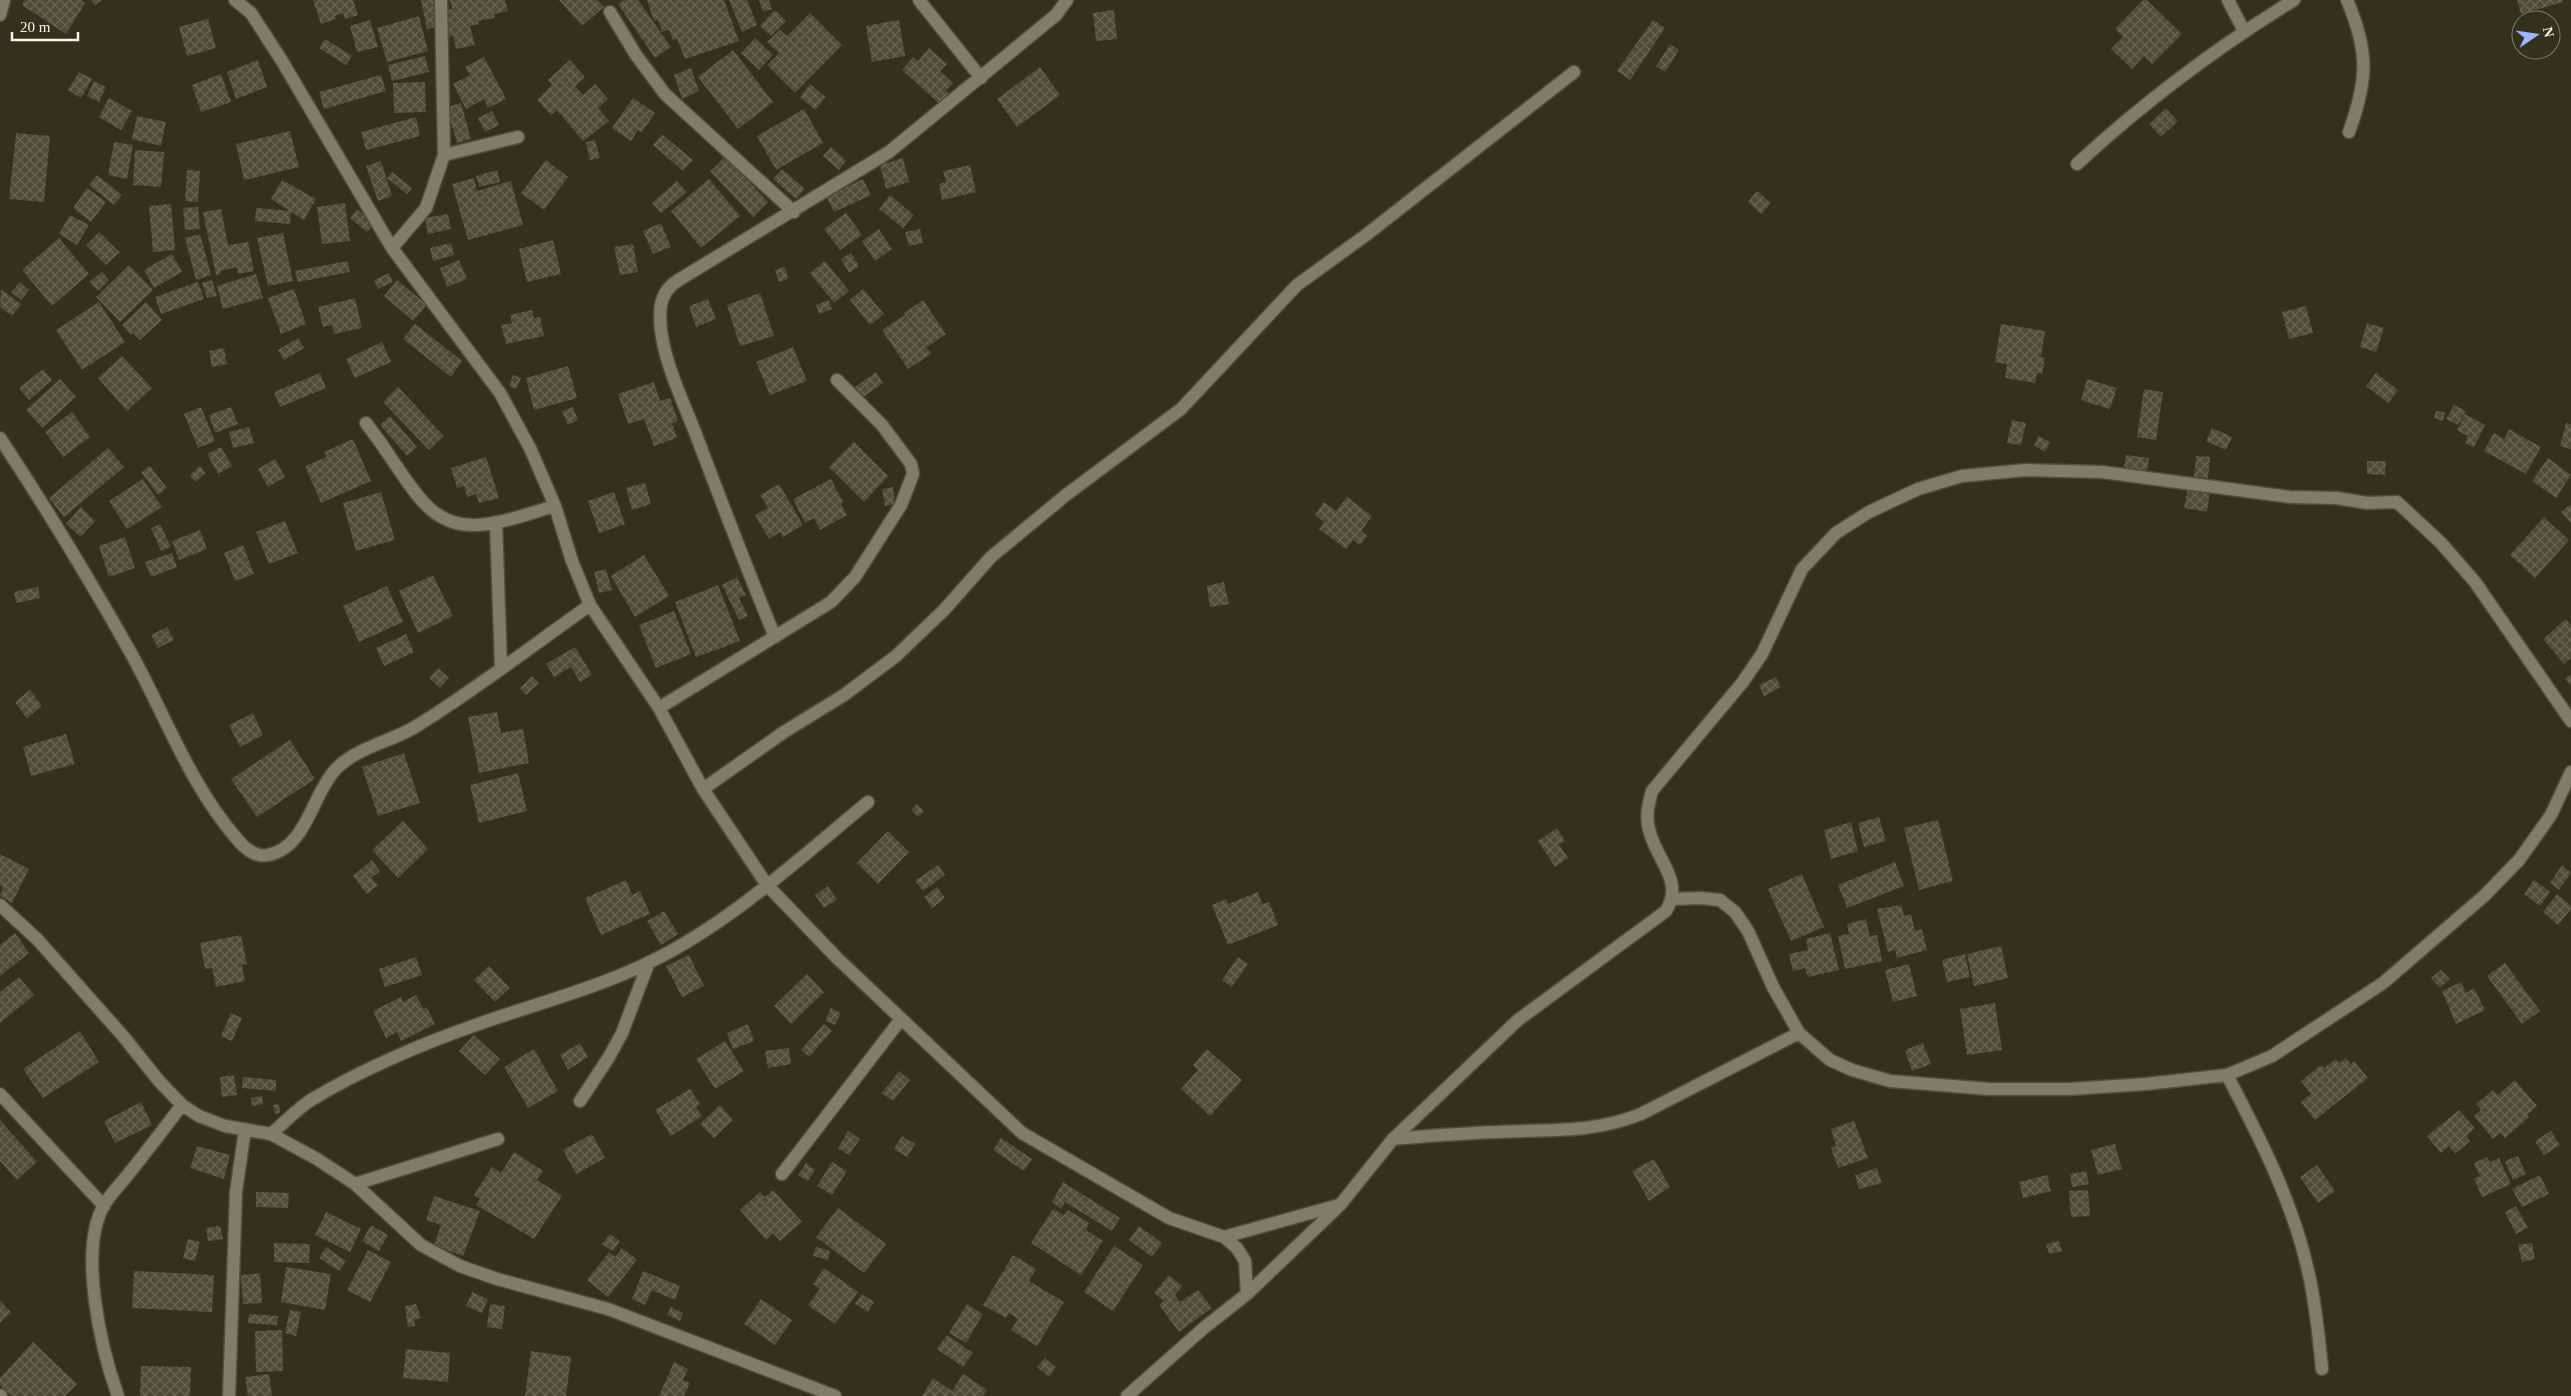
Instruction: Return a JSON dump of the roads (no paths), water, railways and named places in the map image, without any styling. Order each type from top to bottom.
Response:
[{"type":"street","points":[[0,14],[4,0]]},
{"type":"street","points":[[235,0],[251,13],[282,61],[392,248],[500,394],[530,448],[555,506],[590,605],[659,708],[703,788],[767,885],[837,958],[1022,1133],[1169,1218],[1224,1237],[1242,1253],[1245,1260],[1248,1294]]},
{"type":"street","points":[[392,248],[426,208],[444,155],[441,0]]},
{"type":"street","points":[[919,0],[982,78]]},
{"type":"street","points":[[775,637],[677,388],[663,341],[661,306],[663,295],[677,281],[794,212],[889,152],[982,78],[1056,15],[1067,0]]},
{"type":"street","points":[[2228,0],[2244,31]]},
{"type":"street","points":[[2077,164],[2121,123],[2244,31],[2294,0]]},
{"type":"street","points":[[2347,0],[2362,39],[2364,62],[2362,96],[2349,132]]},
{"type":"street","points":[[610,12],[636,55],[665,94],[794,212]]},
{"type":"street","points":[[703,788],[784,732],[844,695],[896,656],[944,610],[990,557],[1066,495],[1181,409],[1297,285],[1373,230],[1574,72]]},
{"type":"street","points":[[444,155],[518,137]]},
{"type":"street","points":[[659,708],[831,602],[855,576],[901,505],[913,474],[911,464],[892,438],[837,380]]},
{"type":"street","points":[[366,423],[428,509],[444,519],[457,524],[477,525],[496,522],[555,506]]},
{"type":"street","points":[[0,438],[35,491],[133,657],[183,759],[238,840],[252,853],[266,856],[280,851],[290,842],[307,820],[334,771],[350,758],[412,728],[590,605]]},
{"type":"street","points":[[1127,1396],[1205,1328],[1248,1294],[1340,1205],[1393,1139],[1518,1020],[1666,911],[1674,899],[1672,884],[1650,833],[1646,810],[1652,791],[1742,683],[1762,654],[1802,569],[1836,533],[1869,512],[1918,489],[1962,476],[2026,470],[2102,472],[2290,497],[2337,498],[2367,503],[2397,502],[2442,543],[2475,582],[2571,721]]},
{"type":"street","points":[[496,522],[501,667]]},
{"type":"street","points":[[1674,899],[1700,898],[1720,900],[1735,912],[1748,931],[1773,987],[1799,1033],[1830,1060],[1852,1070],[1890,1081],[1989,1088],[2070,1089],[2146,1084],[2227,1075],[2272,1056],[2376,988],[2484,896],[2519,860],[2545,823],[2571,772]]},
{"type":"street","points":[[271,1134],[310,1101],[413,1050],[471,1027],[586,988],[649,962],[709,926],[767,885],[868,802]]},
{"type":"street","points":[[0,905],[37,938],[182,1105],[199,1116],[225,1126],[271,1134],[317,1159],[355,1184],[421,1245],[460,1266],[497,1279],[608,1309],[835,1396]]},
{"type":"street","points":[[580,1100],[614,1049],[649,962]]},
{"type":"street","points":[[782,1174],[900,1019]]},
{"type":"street","points":[[1393,1139],[1594,1128],[1617,1124],[1641,1114],[1799,1033]]},
{"type":"street","points":[[2227,1075],[2263,1146],[2293,1219],[2309,1274],[2322,1369]]},
{"type":"street","points":[[0,1094],[104,1206]]},
{"type":"street","points":[[118,1396],[109,1371],[101,1335],[94,1288],[92,1247],[104,1206],[182,1105]]},
{"type":"street","points":[[229,1396],[236,1192],[245,1129]]},
{"type":"street","points":[[355,1184],[498,1139]]},
{"type":"street","points":[[1224,1237],[1340,1205]]}]
